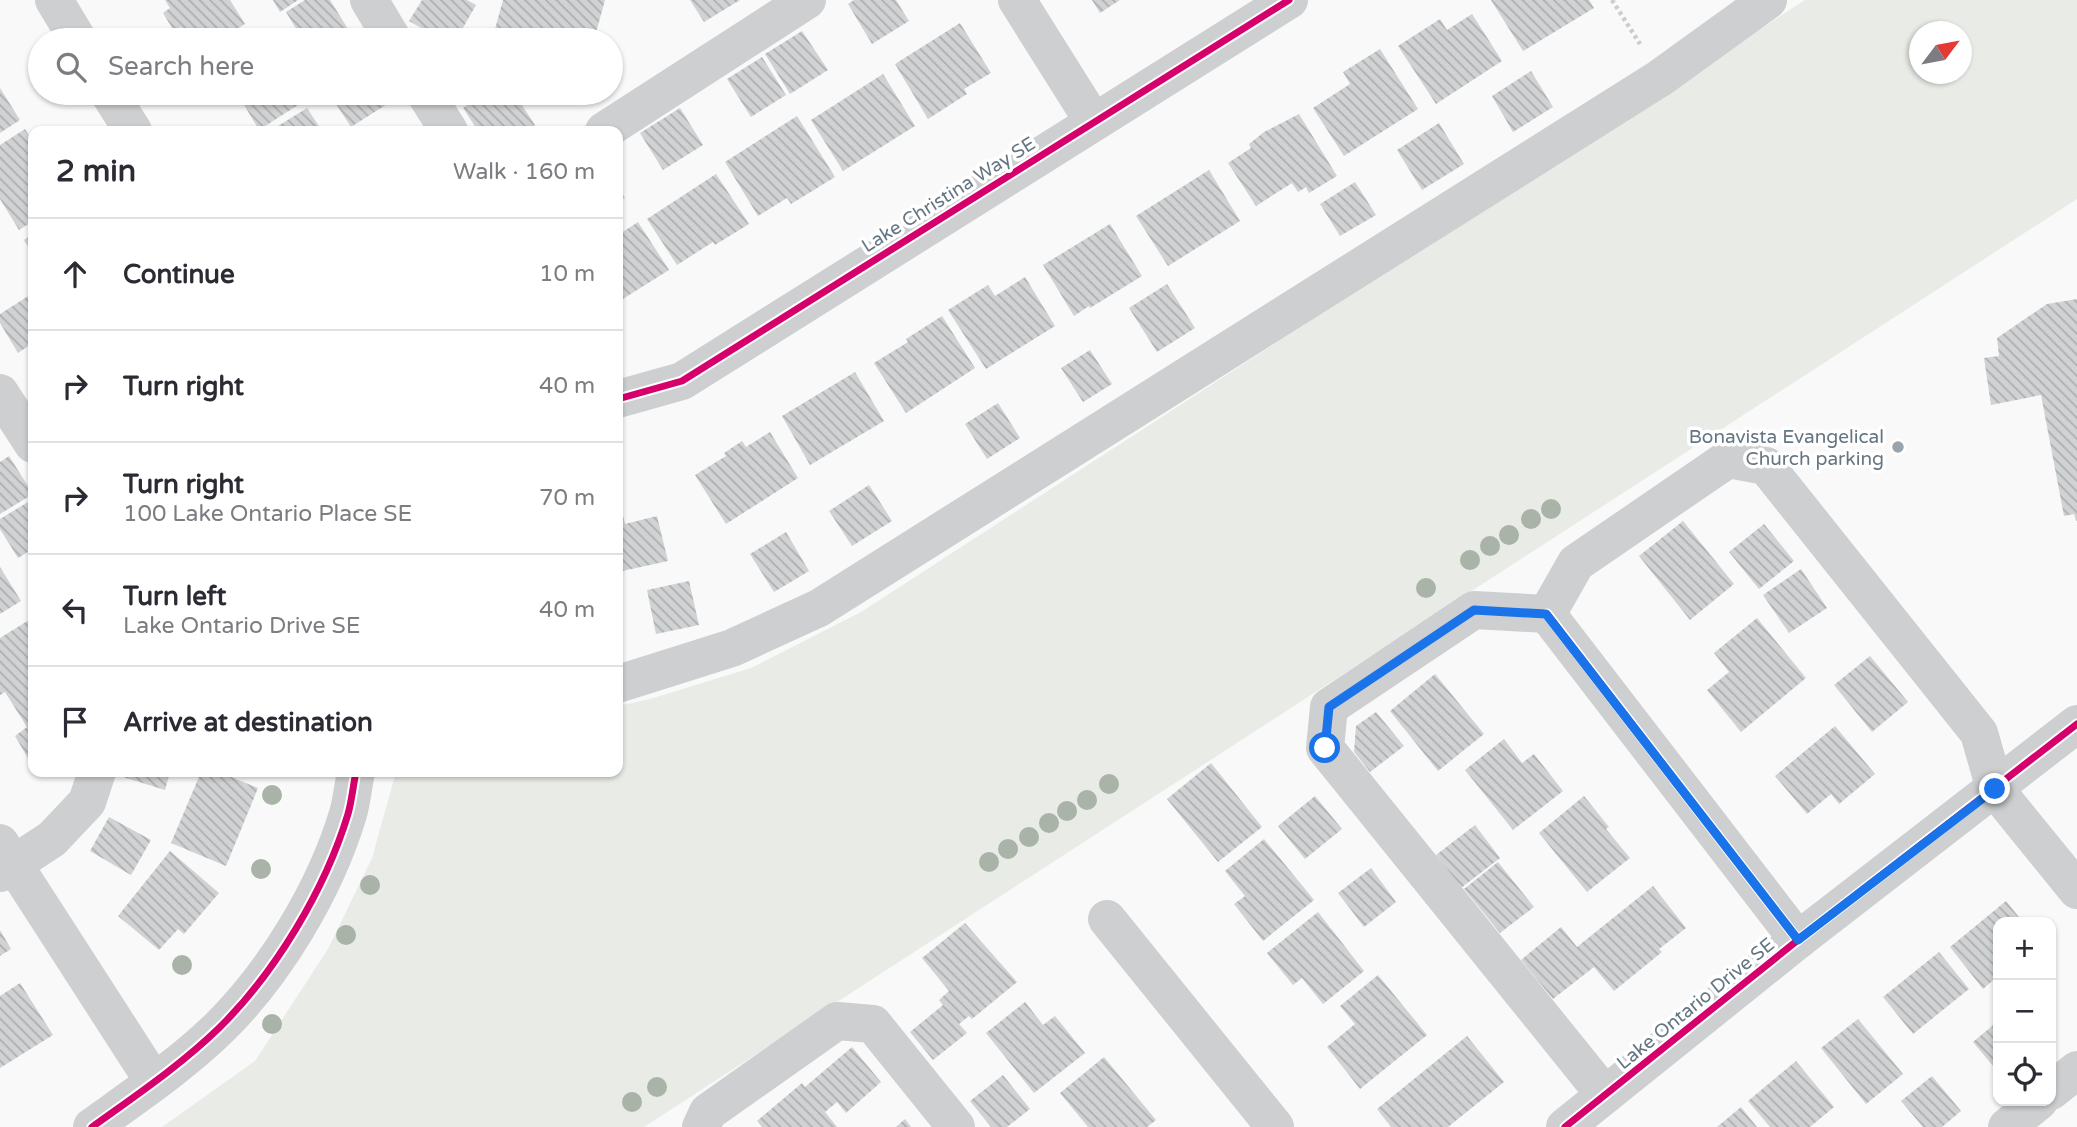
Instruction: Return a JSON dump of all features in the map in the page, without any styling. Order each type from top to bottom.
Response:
[{"type":"street","points":[[54,0],[71,28]]},
{"type":"street","points":[[369,0],[386,28]]},
{"type":"street","points":[[612,126],[807,0]]},
{"type":"street","points":[[1017,0],[1093,121]]},
{"type":"street","name":"Lake Christina Way SE","points":[[623,398],[682,381],[1289,0]]},
{"type":"street","points":[[623,682],[732,648],[818,608],[1660,78],[1768,0]]},
{"type":"street","points":[[117,105],[130,126]]},
{"type":"street","points":[[433,105],[446,126]]},
{"type":"street","points":[[0,393],[28,436]]},
{"type":"street","points":[[1546,614],[1576,563],[1717,466],[1728,459],[1766,466],[1979,733],[1995,789],[2077,890]]},
{"type":"street","points":[[1605,1095],[1325,748],[1329,707],[1474,610],[1546,614],[1798,940]]},
{"type":"street","name":"Lake Ontario Drive SE","points":[[1564,1127],[1798,940],[2077,724]]},
{"type":"street","points":[[95,777],[87,802],[52,839],[4,860],[153,1082]]},
{"type":"street","points":[[92,1127],[219,1028],[279,957],[319,886],[348,814],[355,777]]},
{"type":"street","points":[[1107,919],[1275,1127]]},
{"type":"street","points":[[701,1127],[708,1112],[837,1021],[873,1024],[956,1127]]},
{"type":"street","points":[[2056,1087],[2077,1070]]},
{"type":"street","points":[[2007,1127],[2033,1106]]},
{"type":"path","points":[[1612,0],[1660,78]]},
{"type":"shaded area","points":[[1805,0],[2077,0],[2077,199],[644,1127],[162,1127],[255,1061],[328,949],[372,858],[395,777],[623,777],[623,705],[751,668],[861,612]]},
{"type":"building","points":[[165,0],[230,0],[245,24],[238,28],[172,28],[163,13],[170,8]]},
{"type":"building","points":[[273,0],[298,0],[280,12]]},
{"type":"building","points":[[305,0],[330,0],[347,28],[296,28],[286,12]]},
{"type":"building","points":[[422,0],[467,0],[476,5],[463,28],[421,28],[409,21]]},
{"type":"building","points":[[503,0],[605,0],[597,28],[495,28]]},
{"type":"building","points":[[690,0],[740,0],[704,22]]},
{"type":"building","points":[[854,0],[896,0],[909,21],[872,44],[848,4]]},
{"type":"building","points":[[1092,0],[1120,0],[1100,13]]},
{"type":"building","points":[[1491,0],[1589,0],[1594,8],[1523,51]]},
{"type":"building","points":[[1472,14],[1502,61],[1436,104],[1398,46],[1440,19],[1447,30]]},
{"type":"building","points":[[960,23],[991,73],[964,89],[967,94],[928,119],[895,64]]},
{"type":"building","points":[[802,31],[828,70],[790,94],[765,54]]},
{"type":"building","points":[[1380,49],[1418,109],[1344,156],[1313,108],[1350,84],[1343,72]]},
{"type":"building","points":[[762,57],[786,95],[751,117],[727,79]]},
{"type":"building","points":[[1531,71],[1553,107],[1513,132],[1492,96]]},
{"type":"building","points":[[883,74],[915,126],[843,171],[811,120]]},
{"type":"building","points":[[0,88],[20,120],[0,133]]},
{"type":"building","points":[[244,105],[298,105],[265,126],[257,126]]},
{"type":"building","points":[[337,105],[386,105],[353,126]]},
{"type":"building","points":[[468,105],[522,105],[535,125],[475,126],[463,108]]},
{"type":"building","points":[[307,108],[319,126],[278,126]]},
{"type":"building","points":[[680,108],[703,145],[663,170],[640,133]]},
{"type":"building","points":[[1299,114],[1337,176],[1309,193],[1306,187],[1298,192],[1292,183],[1256,206],[1228,163],[1251,148],[1249,144],[1264,132]]},
{"type":"building","points":[[797,116],[835,177],[791,204],[787,198],[758,216],[725,162]]},
{"type":"building","points":[[1439,123],[1464,164],[1422,190],[1397,150]]},
{"type":"building","points":[[25,129],[28,134],[28,224],[19,230],[0,199],[0,145]]},
{"type":"building","points":[[1209,170],[1240,221],[1168,266],[1136,216]]},
{"type":"building","points":[[716,174],[749,224],[715,245],[713,242],[677,265],[647,219]]},
{"type":"building","points":[[1355,182],[1376,215],[1340,236],[1320,204]]},
{"type":"building","points":[[638,222],[669,270],[623,299],[623,232]]},
{"type":"building","points":[[1110,224],[1142,276],[1074,316],[1043,265]]},
{"type":"building","points":[[1025,277],[1055,326],[986,369],[948,310],[988,285],[995,296]]},
{"type":"building","points":[[1167,284],[1195,328],[1157,352],[1129,308]]},
{"type":"building","points":[[28,296],[28,346],[18,353],[0,323],[0,314]]},
{"type":"building","points":[[2077,299],[2076,521],[2074,514],[2064,516],[2041,395],[1991,405],[1984,358],[1999,356],[1997,338],[2047,304]]},
{"type":"building","points":[[942,316],[975,368],[906,413],[874,363]]},
{"type":"building","points":[[1090,350],[1112,384],[1083,402],[1061,368]]},
{"type":"building","points":[[855,372],[884,421],[810,465],[782,416]]},
{"type":"building","points":[[998,403],[1020,438],[987,459],[965,424]]},
{"type":"building","points":[[770,432],[798,478],[726,524],[695,475],[726,456],[724,453],[742,441],[746,447]]},
{"type":"building","points":[[9,456],[28,486],[28,497],[0,514],[0,462]]},
{"type":"building","points":[[869,485],[892,521],[852,546],[829,511]]},
{"type":"building","points":[[28,502],[28,552],[18,558],[0,529],[0,519]]},
{"type":"building","points":[[623,516],[625,524],[657,516],[668,561],[623,571]]},
{"type":"building","points":[[1683,521],[1734,584],[1690,620],[1639,556]]},
{"type":"building","points":[[1764,524],[1794,561],[1759,589],[1729,552]]},
{"type":"building","points":[[786,532],[809,571],[774,592],[750,554]]},
{"type":"building","points":[[0,567],[21,601],[0,614]]},
{"type":"building","points":[[1801,569],[1827,608],[1789,633],[1763,595]]},
{"type":"building","points":[[689,581],[699,625],[656,634],[647,590]]},
{"type":"building","points":[[1757,618],[1806,678],[1741,732],[1707,690],[1729,672],[1714,653]]},
{"type":"building","points":[[28,621],[28,758],[15,736],[27,727],[5,692],[0,695],[0,638]]},
{"type":"building","points":[[1870,656],[1908,702],[1872,732],[1834,685]]},
{"type":"building","points":[[1435,674],[1484,734],[1438,771],[1390,711]]},
{"type":"building","points":[[1376,712],[1404,746],[1370,772],[1354,752],[1356,726]]},
{"type":"building","points":[[1835,726],[1875,774],[1839,804],[1831,794],[1807,814],[1775,776]]},
{"type":"building","points":[[1504,739],[1522,763],[1534,754],[1563,791],[1513,830],[1465,770]]},
{"type":"building","points":[[1211,763],[1262,827],[1218,862],[1167,799]]},
{"type":"building","points":[[123,777],[169,777],[165,790]]},
{"type":"building","points":[[199,777],[231,777],[258,788],[226,866],[171,843]]},
{"type":"building","points":[[1315,796],[1342,829],[1305,859],[1278,826]]},
{"type":"building","points":[[1584,796],[1630,858],[1587,892],[1539,833]]},
{"type":"building","points":[[109,817],[151,840],[131,875],[90,851]]},
{"type":"building","points":[[1475,825],[1500,858],[1461,888],[1436,855]]},
{"type":"building","points":[[1264,839],[1314,900],[1263,941],[1234,904],[1245,896],[1225,871]]},
{"type":"building","points":[[170,851],[219,893],[184,934],[178,929],[159,950],[118,916]]},
{"type":"building","points":[[1498,862],[1534,907],[1500,933],[1464,889]]},
{"type":"building","points":[[1371,868],[1396,902],[1364,927],[1338,893]]},
{"type":"building","points":[[1653,886],[1686,928],[1659,949],[1662,952],[1614,991],[1594,967],[1553,999],[1521,960],[1561,927],[1577,947]]},
{"type":"building","points":[[2006,901],[2019,917],[1993,917],[1993,980],[1983,989],[1950,947]]},
{"type":"building","points":[[1318,912],[1364,971],[1323,1004],[1302,978],[1293,985],[1267,953]]},
{"type":"building","points":[[965,923],[1017,982],[972,1019],[969,1016],[959,1024],[967,1033],[933,1060],[910,1032],[943,1005],[939,1000],[949,991],[922,958]]},
{"type":"building","points":[[0,930],[11,949],[0,956]]},
{"type":"building","points":[[1939,952],[1969,989],[1913,1034],[1883,997]]},
{"type":"building","points":[[1378,975],[1427,1035],[1360,1089],[1327,1047],[1355,1024],[1340,1006]]},
{"type":"building","points":[[20,983],[53,1035],[0,1068],[0,996]]},
{"type":"building","points":[[1025,1002],[1043,1025],[1055,1016],[1085,1053],[1034,1093],[986,1033]]},
{"type":"building","points":[[1858,1019],[1903,1074],[1866,1104],[1821,1048]]},
{"type":"building","points":[[1993,1025],[1993,1066],[1973,1042]]},
{"type":"building","points":[[1467,1036],[1504,1082],[1448,1127],[1391,1127],[1377,1109]]},
{"type":"building","points":[[852,1047],[881,1082],[846,1113],[837,1102],[825,1112],[837,1127],[762,1127],[757,1121],[802,1083],[805,1087]]},
{"type":"building","points":[[1104,1057],[1156,1120],[1147,1127],[1088,1127],[1060,1093]]},
{"type":"building","points":[[1796,1061],[1834,1107],[1810,1127],[1770,1127],[1748,1101]]},
{"type":"building","points":[[1003,1075],[1030,1109],[1007,1127],[991,1127],[970,1101]]},
{"type":"building","points":[[1932,1076],[1961,1111],[1942,1127],[1923,1127],[1901,1101]]},
{"type":"building","points":[[1741,1107],[1757,1127],[1717,1127]]},
{"type":"building","points":[[905,1119],[911,1127],[896,1127]]},
{"type":"cycle path","points":[[623,398],[682,381],[1289,0]]},
{"type":"cycle path","points":[[1547,614],[1798,940]]},
{"type":"cycle path","points":[[1565,1127],[1798,940],[2077,724]]},
{"type":"cycle path","points":[[92,1127],[189,1055],[219,1028],[260,982],[296,929],[326,872],[348,814],[355,777]]},
{"type":"place","name":"Bonavista Evangelical Church parking","points":[[1898,447]]},
{"type":"route","points":[[1325,748],[1329,707],[1474,610],[1546,614],[1798,940],[1995,789]]}]
